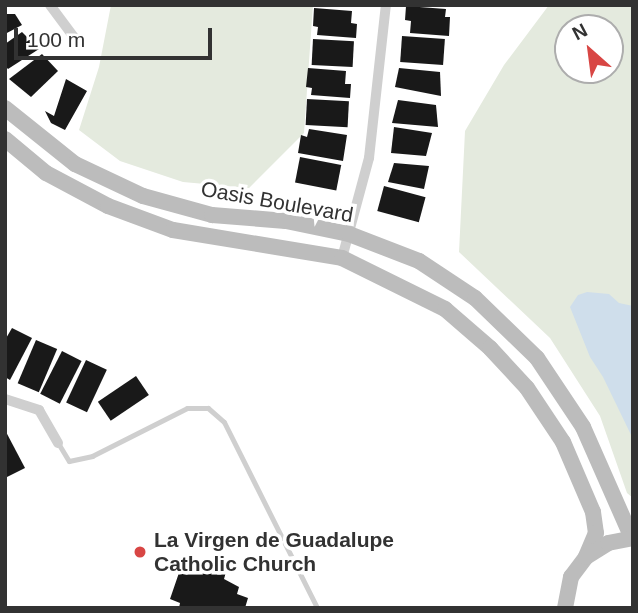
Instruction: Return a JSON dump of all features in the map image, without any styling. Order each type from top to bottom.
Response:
[{"type":"street","points":[[50,5],[79,44]]},
{"type":"street","points":[[342,258],[369,158],[386,5]]},
{"type":"street","name":"Oasis Boulevard","points":[[5,108],[75,163],[143,195],[212,215],[286,221],[349,233],[419,261],[475,298],[537,358],[583,427],[632,538],[608,543],[586,557]]},
{"type":"street","name":"Oasis Boulevard","points":[[5,139],[46,173],[108,206],[173,230],[342,258],[445,309],[491,348],[527,388],[563,442],[593,512],[596,533],[586,557],[571,577],[563,605]]},
{"type":"street","points":[[5,399],[38,410],[58,443]]},
{"type":"lane","points":[[58,443],[69,461],[92,456],[187,408],[208,408],[224,422],[317,608]]},
{"type":"shaded area","points":[[111,5],[313,5],[304,133],[249,188],[183,182],[120,161],[79,130],[99,67]]},
{"type":"shaded area","points":[[549,5],[633,5],[633,498],[627,493],[600,416],[550,338],[459,252],[465,131],[504,65]]},
{"type":"water","points":[[587,292],[609,294],[619,303],[633,306],[633,439],[603,377],[590,357],[570,307],[578,295]]},
{"type":"building","points":[[406,6],[446,9],[445,17],[450,17],[449,36],[410,33],[411,21],[405,20]]},
{"type":"building","points":[[314,8],[352,11],[351,23],[357,24],[356,38],[317,35],[318,27],[313,26]]},
{"type":"building","points":[[5,14],[15,14],[22,25],[5,34]]},
{"type":"building","points":[[22,32],[39,49],[8,69],[5,66],[5,44]]},
{"type":"building","points":[[402,36],[445,39],[443,65],[400,62]]},
{"type":"building","points":[[313,39],[354,41],[353,67],[312,65]]},
{"type":"building","points":[[42,54],[58,71],[31,97],[9,79]]},
{"type":"building","points":[[308,68],[346,71],[345,84],[351,84],[350,98],[311,95],[312,88],[306,87]]},
{"type":"building","points":[[399,68],[440,72],[441,96],[395,87]]},
{"type":"building","points":[[66,79],[87,91],[65,130],[51,123],[45,111],[54,116]]},
{"type":"building","points":[[307,99],[349,101],[348,127],[306,125]]},
{"type":"building","points":[[398,100],[436,105],[438,127],[392,123]]},
{"type":"building","points":[[394,127],[432,133],[426,156],[391,153]]},
{"type":"building","points":[[309,129],[347,135],[343,161],[298,153],[301,135],[307,137]]},
{"type":"building","points":[[300,157],[341,165],[336,191],[295,183]]},
{"type":"building","points":[[394,163],[429,166],[424,189],[388,182]]},
{"type":"building","points":[[384,186],[426,197],[419,222],[377,211]]},
{"type":"building","points":[[12,328],[32,338],[10,380],[5,377],[5,340]]},
{"type":"building","points":[[36,340],[57,349],[39,392],[18,383]]},
{"type":"building","points":[[62,351],[82,361],[60,404],[40,394]]},
{"type":"building","points":[[86,360],[107,370],[87,412],[66,403]]},
{"type":"building","points":[[136,376],[149,395],[111,421],[98,402]]},
{"type":"building","points":[[5,430],[25,468],[5,478]]},
{"type":"building","points":[[198,562],[226,572],[224,579],[239,587],[237,594],[248,598],[245,608],[179,608],[180,603],[170,599],[182,564],[195,569]]},
{"type":"place","name":"La Virgen de Guadalupe Catholic Church","points":[[140,552]]}]
